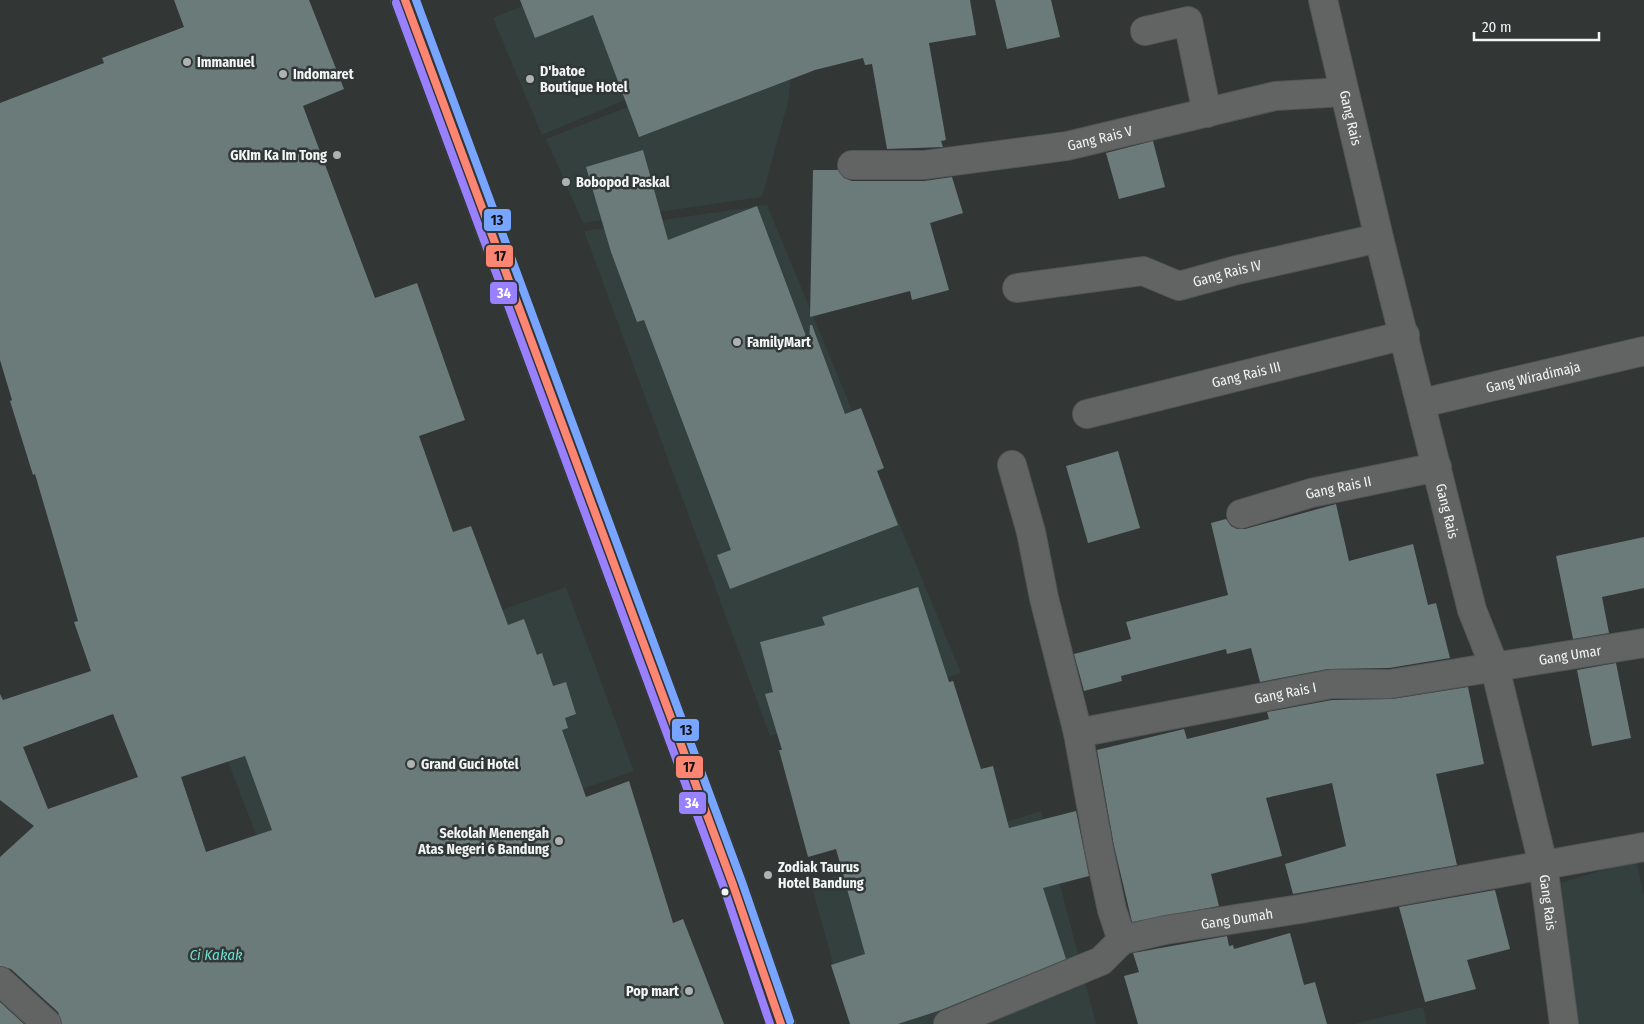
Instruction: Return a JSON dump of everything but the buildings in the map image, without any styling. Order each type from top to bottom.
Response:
[{"type":"main road","points":[[405,0],[733,885],[781,1024]]},
{"type":"street","name":"Gang Rais","points":[[1323,0],[1379,238],[1405,335],[1472,610],[1494,668],[1543,864],[1564,1024]]},
{"type":"street","points":[[1145,32],[1188,22],[1207,113]]},
{"type":"street","name":"Gang Rais V","points":[[852,165],[924,166],[1067,146],[1275,96],[1344,92]]},
{"type":"street","name":"Gang Rais IV","points":[[1017,288],[1143,271],[1179,286],[1237,270],[1379,238]]},
{"type":"street","name":"Gang Rais III","points":[[1087,414],[1405,335]]},
{"type":"street","name":"Gang Wiradimaja","points":[[1422,403],[1644,351]]},
{"type":"street","points":[[948,1024],[1101,961],[1122,940],[1112,910],[1099,849],[1078,732],[1044,598],[1031,532],[1012,465]]},
{"type":"street","name":"Gang Rais II","points":[[1241,514],[1311,493],[1438,467]]},
{"type":"street","name":"Gang Umar","points":[[1494,668],[1644,643]]},
{"type":"street","name":"Gang Rais I","points":[[1078,732],[1331,684],[1390,684],[1494,668]]},
{"type":"street","name":"Gang Dumah","points":[[1122,940],[1165,930],[1300,909],[1644,847]]},
{"type":"street","points":[[0,981],[47,1024]]},
{"type":"shaded area","points":[[537,0],[792,0],[803,25],[542,135],[493,18]]},
{"type":"shaded area","points":[[795,41],[788,102],[762,197],[583,223],[546,139]]},
{"type":"shaded area","points":[[767,205],[961,673],[770,736],[584,231]]},
{"type":"shaded area","name":"Grand Guci Hotel","points":[[566,587],[634,771],[279,894],[210,715]]},
{"type":"shaded area","points":[[1041,811],[1096,1024],[850,1024],[811,884]]},
{"type":"shaded area","points":[[1636,860],[1644,896],[1644,1024],[1572,1024],[1540,889]]},
{"type":"shaded area","points":[[1423,1007],[1427,1024],[1354,1024]]},
{"type":"transit line","name":"17","points":[[405,0],[733,885],[781,1024]]},
{"type":"transit line","name":"13","points":[[416,0],[742,882],[790,1021]]},
{"type":"transit line","name":"34","points":[[396,3],[724,888],[770,1024]]},
{"type":"place","name":"Immanuel","points":[[187,62]]},
{"type":"place","name":"Indomaret","points":[[283,74]]},
{"type":"place","name":"D'batoe Boutique Hotel","points":[[530,79]]},
{"type":"place","name":"GKIm Ka Im Tong","points":[[337,155]]},
{"type":"place","name":"Bobopod Paskal","points":[[566,182]]},
{"type":"place","name":"FamilyMart","points":[[737,342]]},
{"type":"place","name":"Grand Guci Hotel","points":[[411,764]]},
{"type":"place","name":"Sekolah Menengah Atas Negeri 6 Bandung","points":[[559,841]]},
{"type":"place","name":"Zodiak Taurus Hotel Bandung","points":[[768,875]]},
{"type":"place","name":"Pop mart","points":[[689,991]]},
{"type":"water label","name":"Ci Kakak","points":[[216,955]]}]
